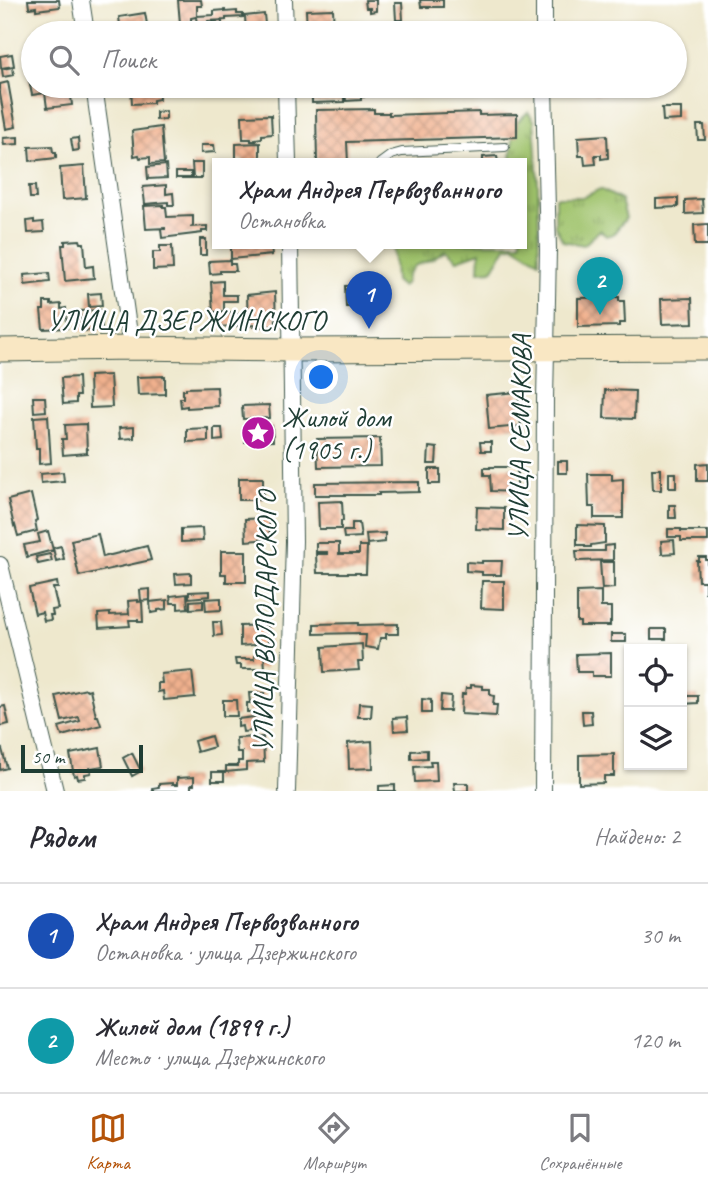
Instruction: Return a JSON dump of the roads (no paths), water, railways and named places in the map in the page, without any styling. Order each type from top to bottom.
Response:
[{"type":"main road","name":"УЛИЦА ДЗЕРЖИНСКОГО","points":[[0,350],[708,348]]},
{"type":"street","points":[[81,0],[84,21]]},
{"type":"street","points":[[284,0],[285,21]]},
{"type":"street","points":[[544,0],[544,21]]},
{"type":"street","points":[[95,98],[131,348]]},
{"type":"street","points":[[286,98],[288,158]]},
{"type":"street","name":"УЛИЦА СЕМАКОВА","points":[[544,98],[548,250],[544,791]]},
{"type":"street","name":"УЛИЦА ВОЛОДАРСКОГО","points":[[287,791],[294,541],[290,249]]},
{"type":"street","points":[[0,565],[55,791]]},
{"type":"lane","points":[[387,158],[402,152],[505,147]]},
{"type":"place","name":"Жилой дом (1899 г.)","points":[[600,315]]},
{"type":"place","name":"Храм Андрея Первозванного","points":[[369,329]]},
{"type":"place","name":"Жилой дом (1905 г.)","points":[[258,433]]}]
